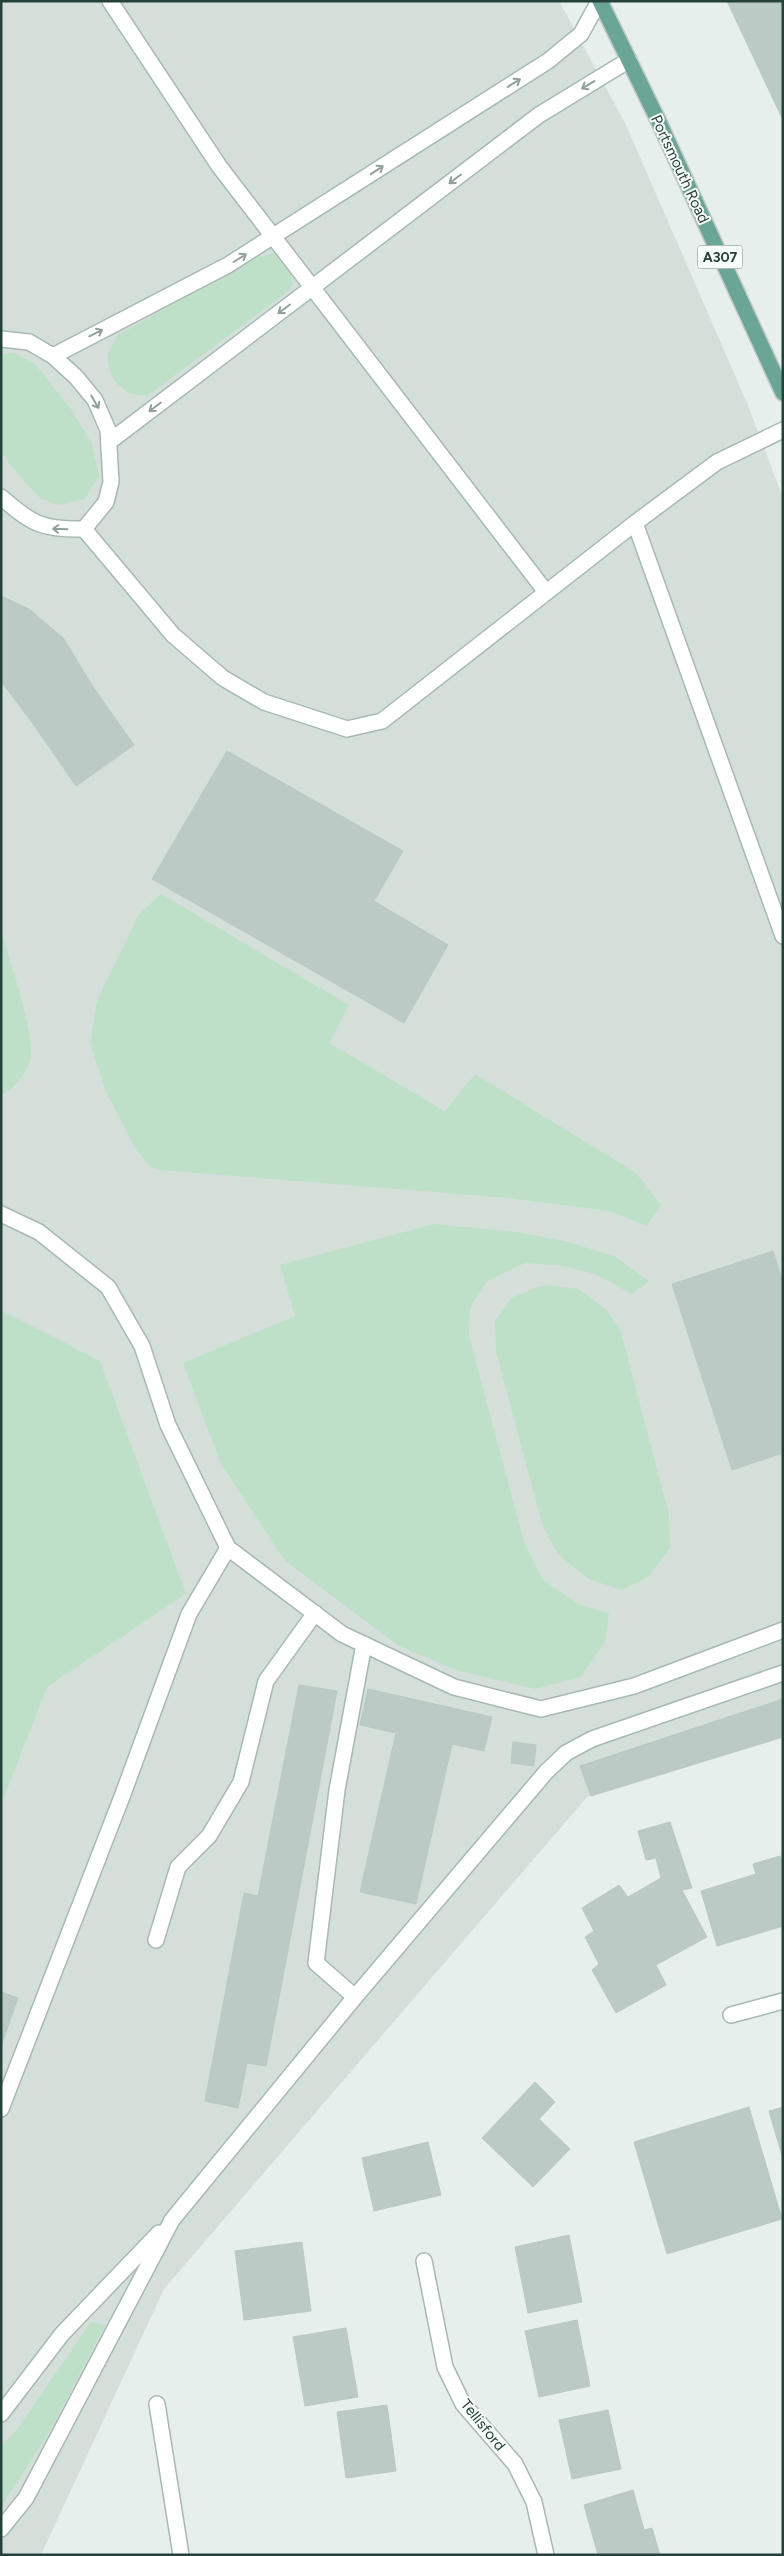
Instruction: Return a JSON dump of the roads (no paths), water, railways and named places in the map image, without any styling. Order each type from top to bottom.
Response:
[{"type":"main road","name":"Portsmouth Road","points":[[599,1],[629,60],[783,393]]},
{"type":"street","points":[[110,1],[219,166],[546,592]]},
{"type":"street","points":[[53,356],[228,265],[548,61],[581,34],[599,1]]},
{"type":"street","points":[[109,442],[539,115],[629,60]]},
{"type":"street","points":[[1,339],[29,342],[53,356],[76,377],[95,400],[108,430],[111,482],[106,502],[84,530]]},
{"type":"street","points":[[1,497],[23,516],[53,530],[84,530],[173,635],[223,678],[264,702],[347,729],[382,722],[546,592],[717,462],[783,430]]},
{"type":"street","points":[[635,523],[783,936]]},
{"type":"street","points":[[1,1214],[39,1232],[108,1287],[142,1346],[168,1425],[228,1548],[342,1634],[454,1687],[542,1708],[634,1686],[783,1630]]},
{"type":"street","points":[[1,2109],[123,1794],[189,1614],[228,1548]]},
{"type":"street","points":[[156,1940],[178,1867],[209,1836],[241,1782],[266,1681],[315,1613]]},
{"type":"street","points":[[355,1997],[316,1964],[337,1790],[364,1644]]},
{"type":"street","points":[[1,2414],[62,2334],[172,2220],[355,1997],[546,1772],[566,1753],[592,1739],[783,1674]]},
{"type":"street","points":[[731,2015],[783,2001]]},
{"type":"street","points":[[1,2529],[26,2498],[172,2220]]},
{"type":"street","name":"Tellisford","points":[[424,2261],[445,2367],[464,2404],[515,2464],[534,2502],[546,2555]]},
{"type":"street","points":[[157,2404],[181,2555]]}]
